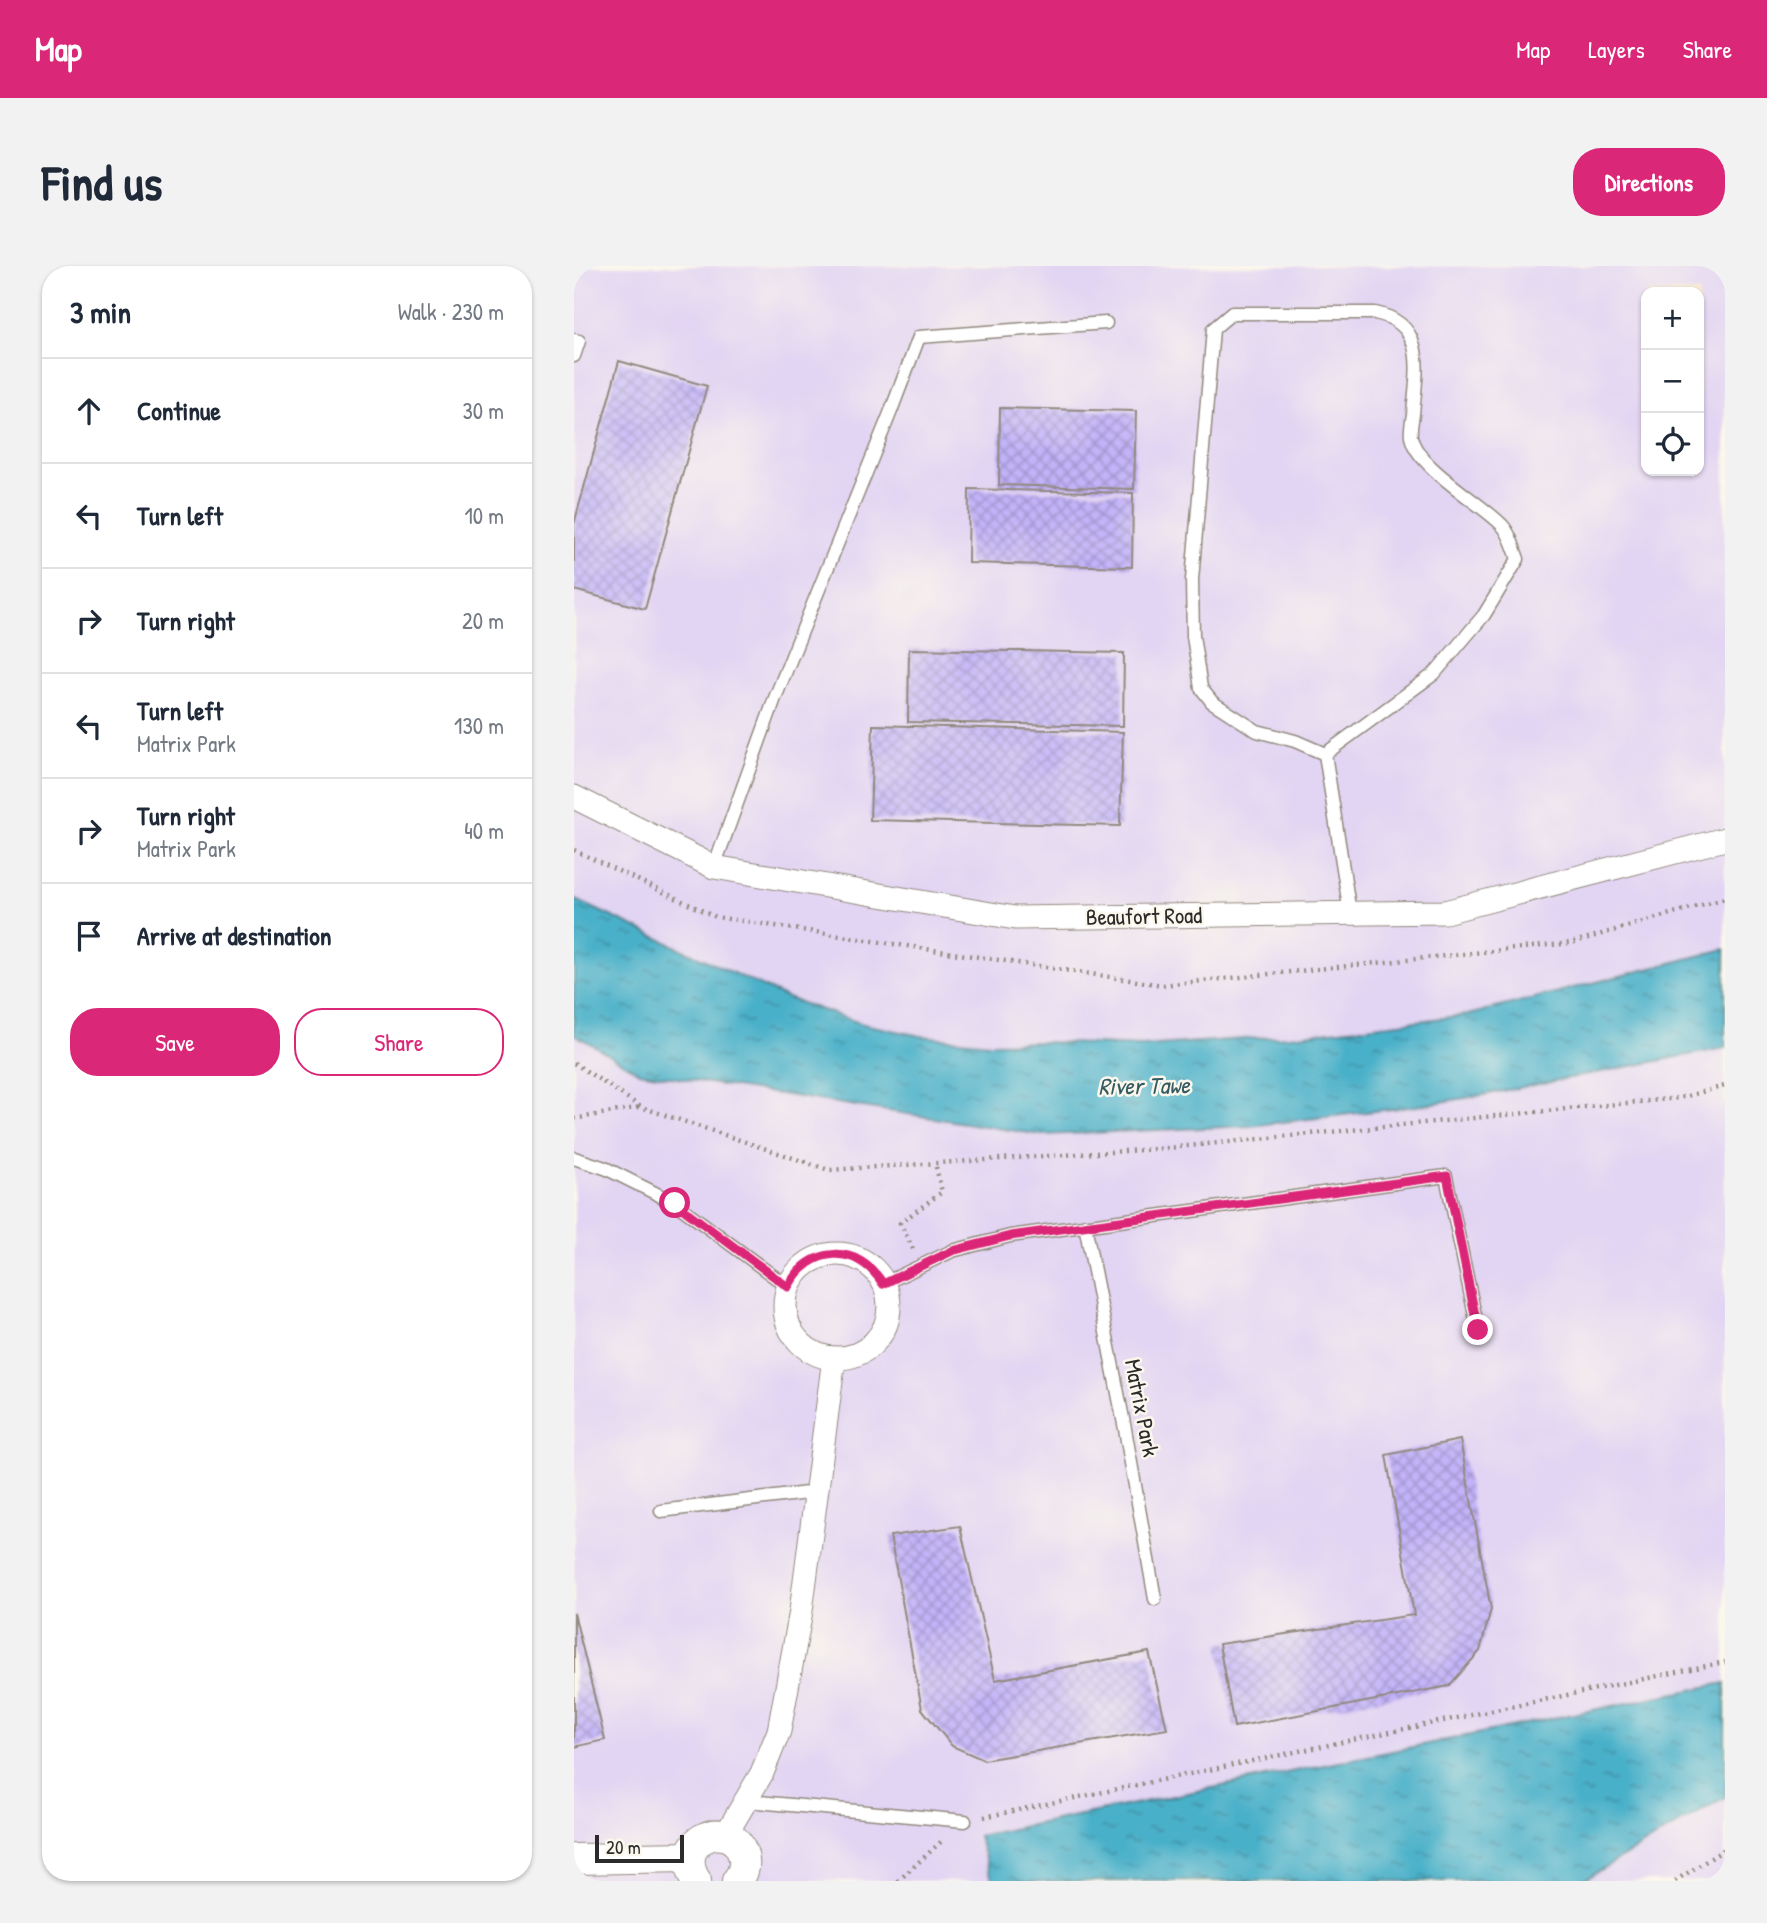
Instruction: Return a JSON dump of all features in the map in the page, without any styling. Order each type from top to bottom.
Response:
[{"type":"street","name":"Beaufort Road","points":[[574,797],[714,867],[1015,918],[1445,912],[1725,838]]},
{"type":"street","points":[[841,1254],[866,1263],[883,1284],[888,1296],[888,1310],[880,1335],[860,1353],[834,1358],[818,1355],[804,1347],[793,1335],[787,1320],[785,1303],[788,1287],[803,1266],[828,1255],[841,1254]]},
{"type":"street","points":[[725,1836],[747,1801],[779,1731],[801,1611],[834,1358]]},
{"type":"street","points":[[574,1859],[693,1869],[699,1841],[716,1834],[733,1840],[743,1853],[744,1869],[737,1881]]},
{"type":"lane","points":[[1232,313],[1375,313],[1393,317],[1413,340],[1417,360],[1411,438],[1426,461],[1504,527],[1518,559],[1484,615],[1434,674],[1325,754],[1295,741],[1257,731],[1212,702],[1200,688],[1193,636],[1192,580],[1213,329],[1232,313]]},
{"type":"lane","points":[[714,867],[775,698],[919,337],[1106,323]]},
{"type":"lane","points":[[574,340],[579,341],[574,356]]},
{"type":"lane","points":[[1325,754],[1350,913]]},
{"type":"lane","points":[[574,1158],[605,1168],[675,1203],[788,1287]]},
{"type":"lane","points":[[883,1284],[952,1251],[1010,1236],[1447,1176],[1478,1330]]},
{"type":"lane","name":"Matrix Park","points":[[1085,1225],[1155,1599]]},
{"type":"lane","points":[[661,1511],[815,1493]]},
{"type":"lane","points":[[747,1801],[965,1821]]},
{"type":"path","points":[[574,1063],[641,1107],[829,1170],[1157,1149],[1679,1098],[1725,1086]]},
{"type":"path","points":[[574,1119],[641,1107]]},
{"type":"path","points":[[922,1265],[900,1223],[942,1192],[935,1163]]},
{"type":"path","points":[[898,1881],[965,1821],[1725,1662]]},
{"type":"path","points":[[1675,1881],[1725,1849]]},
{"type":"shaded area","points":[[574,266],[1725,266],[1725,1881],[574,1881]]},
{"type":"water","name":"River Tawe","points":[[574,899],[787,998],[863,1024],[921,1036],[990,1043],[1141,1046],[1288,1036],[1468,1015],[1725,949],[1725,1048],[1416,1106],[1250,1126],[1042,1135],[639,1072],[574,1034]]},
{"type":"water","points":[[1725,1683],[1725,1797],[1581,1881],[993,1881],[978,1836]]},
{"type":"building","points":[[619,361],[707,386],[645,609],[574,590],[574,524]]},
{"type":"building","points":[[1000,408],[1136,411],[1134,489],[999,485]]},
{"type":"building","points":[[969,489],[1133,493],[1132,567],[968,563]]},
{"type":"building","points":[[909,649],[1124,653],[1123,726],[908,722]]},
{"type":"building","points":[[873,725],[1123,732],[1120,826],[870,820]]},
{"type":"building","points":[[1460,1440],[1491,1609],[1480,1651],[1449,1686],[1234,1727],[1219,1644],[1414,1615],[1386,1455]]},
{"type":"building","points":[[960,1526],[995,1680],[1149,1652],[1167,1729],[984,1760],[952,1746],[922,1709],[890,1536]]},
{"type":"building","points":[[574,1613],[605,1740],[574,1747]]},
{"type":"route","points":[[675,1203],[788,1287],[803,1266],[815,1259],[841,1254],[866,1263],[876,1272],[883,1284],[952,1251],[1010,1236],[1447,1176],[1478,1330]]}]
